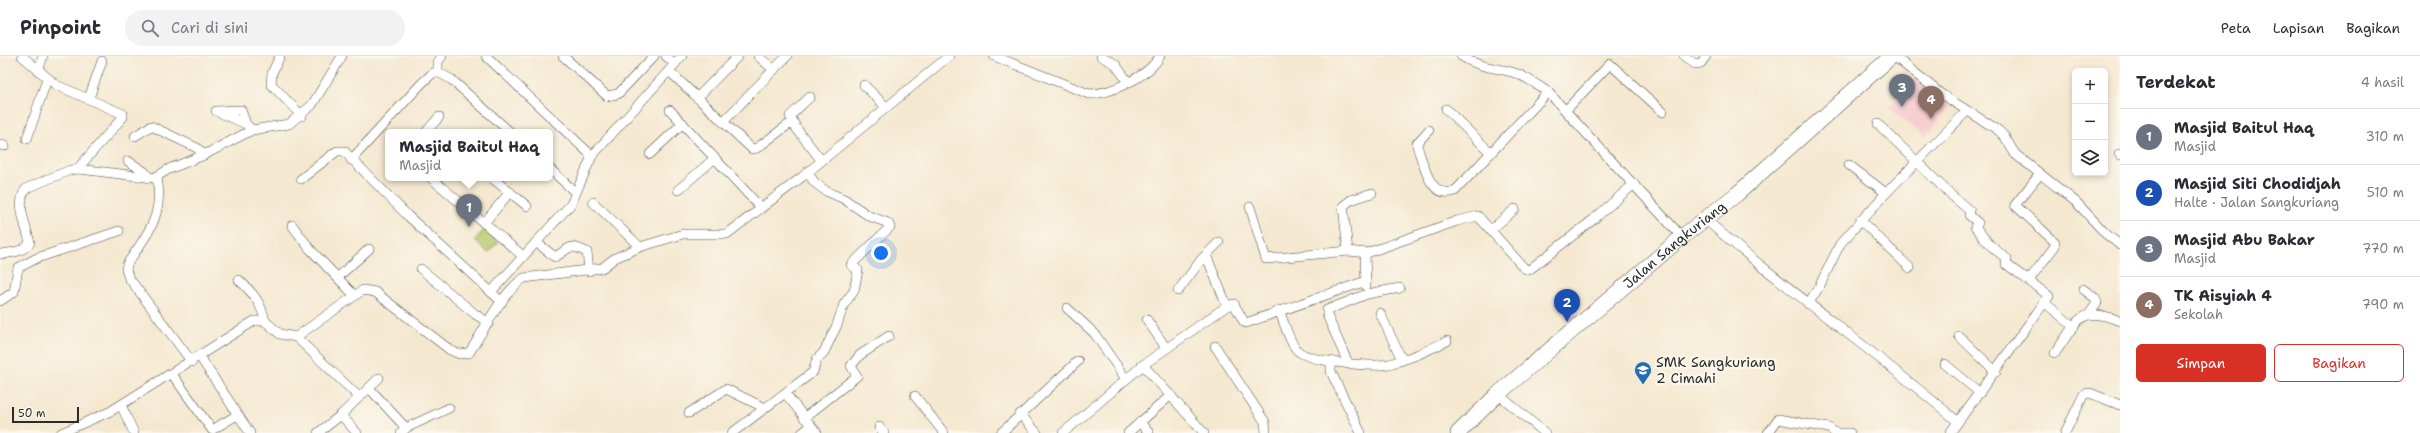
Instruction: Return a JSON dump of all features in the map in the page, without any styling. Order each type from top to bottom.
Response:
[{"type":"main road","name":"Jalan Sangkuriang","points":[[1458,433],[1498,394],[1682,237],[1742,189],[1893,56]]},
{"type":"street","points":[[22,56],[47,79],[123,114],[123,117],[80,166],[79,170]]},
{"type":"street","points":[[38,71],[43,56]]},
{"type":"street","points":[[280,56],[272,73],[271,84],[302,116]]},
{"type":"street","points":[[0,254],[14,252],[27,247],[30,243],[23,214],[23,192],[33,185],[70,170],[153,177],[204,155],[249,127],[289,124],[302,116],[320,94],[342,56]]},
{"type":"street","points":[[438,72],[438,62],[442,56]]},
{"type":"street","points":[[486,56],[592,156]]},
{"type":"street","points":[[563,56],[607,96],[613,96],[618,94],[654,56]]},
{"type":"street","points":[[666,56],[672,67],[698,98],[754,149],[788,125],[795,125]]},
{"type":"street","points":[[491,292],[571,204],[592,156],[682,56]]},
{"type":"street","points":[[698,98],[738,56]]},
{"type":"street","points":[[758,56],[774,70]]},
{"type":"street","points":[[723,122],[787,56]]},
{"type":"street","points":[[994,56],[1014,59],[1089,94],[1109,92],[1128,82],[1148,69],[1160,56]]},
{"type":"street","points":[[1101,56],[1115,64],[1128,82]]},
{"type":"street","points":[[1461,56],[1479,66],[1505,70],[1528,78],[1548,92],[1682,237]]},
{"type":"street","points":[[1684,56],[1698,64],[1706,56]]},
{"type":"street","points":[[1893,56],[1941,94],[1998,130],[2005,137],[2015,154],[2076,202],[2106,234],[2120,245]]},
{"type":"street","points":[[296,337],[363,290],[375,292],[444,346],[459,354],[469,353],[502,302],[517,283],[527,276],[589,271],[602,268],[615,258],[640,247],[689,233],[713,235],[727,234],[887,108],[943,58]]},
{"type":"street","points":[[89,98],[102,61]]},
{"type":"street","points":[[1566,110],[1610,64],[1663,112]]},
{"type":"street","points":[[351,160],[422,83],[433,73],[438,72],[452,80],[507,129]]},
{"type":"street","points":[[27,140],[47,79]]},
{"type":"street","points":[[864,85],[887,108]]},
{"type":"street","points":[[1429,130],[1417,143],[1433,187],[1448,193],[1455,191],[1548,92]]},
{"type":"street","points":[[810,97],[790,116],[809,147],[821,160]]},
{"type":"street","points":[[1446,109],[1491,153]]},
{"type":"street","points":[[670,110],[683,122],[761,208]]},
{"type":"street","points":[[1808,304],[1819,287],[1840,244],[1860,220],[1968,111]]},
{"type":"street","points":[[433,129],[439,117]]},
{"type":"street","points":[[650,154],[683,122]]},
{"type":"street","points":[[1878,124],[1950,196],[1970,211],[1969,215],[1978,223],[1975,227],[1990,245],[2007,259],[2006,264],[2049,294],[2045,303],[1996,372],[1950,433]]},
{"type":"street","points":[[135,136],[151,126],[197,148],[204,155]]},
{"type":"street","points":[[301,178],[337,151],[344,151],[351,160],[502,302]]},
{"type":"street","points":[[678,190],[715,158]]},
{"type":"street","points":[[128,161],[153,177],[160,191],[159,204],[152,228],[127,264],[126,270],[129,278],[192,362]]},
{"type":"street","points":[[1849,166],[1886,193]]},
{"type":"street","points":[[553,172],[576,193]]},
{"type":"street","points":[[732,433],[814,372],[817,359],[824,352],[837,325],[844,304],[854,291],[858,270],[851,265],[890,227],[888,223],[869,216],[844,199],[826,192],[815,183],[807,172]]},
{"type":"street","points":[[2029,280],[2055,246],[2055,242],[2015,205],[2040,174]]},
{"type":"street","points":[[435,181],[523,256]]},
{"type":"street","points":[[496,181],[526,206]]},
{"type":"street","points":[[1250,207],[1266,259],[1348,251],[1365,253],[1476,216],[1480,217],[1524,268],[1529,270],[1594,219],[1634,184]]},
{"type":"street","points":[[484,223],[510,192]]},
{"type":"street","points":[[1348,251],[1343,206],[1351,200],[1372,193]]},
{"type":"street","points":[[593,202],[640,247]]},
{"type":"street","points":[[1491,230],[1515,209]]},
{"type":"street","points":[[1705,219],[1757,265],[1913,384],[1957,422]]},
{"type":"street","points":[[1860,220],[1910,268]]},
{"type":"street","points":[[292,226],[354,295]]},
{"type":"street","points":[[0,302],[14,292],[18,268],[37,258],[119,231]]},
{"type":"street","points":[[536,242],[555,257],[567,247],[573,246],[587,252],[589,271]]},
{"type":"street","points":[[1178,291],[1206,255],[1219,242]]},
{"type":"street","points":[[338,277],[369,249]]},
{"type":"street","points":[[1365,253],[1367,294]]},
{"type":"street","points":[[1206,255],[1227,306]]},
{"type":"street","points":[[421,269],[475,314],[489,323]]},
{"type":"street","points":[[239,280],[256,296],[262,308],[265,321],[280,334],[296,337],[359,397]]},
{"type":"street","points":[[1063,433],[1143,365],[1227,306],[1235,305],[1244,322],[1246,322],[1366,281]]},
{"type":"street","points":[[1348,363],[1327,315],[1327,310],[1367,294],[1400,288]]},
{"type":"street","points":[[2055,353],[2074,327],[2090,313],[2097,303],[2083,289]]},
{"type":"street","points":[[2045,303],[2074,327]]},
{"type":"street","points":[[1066,308],[1094,333],[1126,379]]},
{"type":"street","points":[[1279,310],[1296,349],[1306,356],[1331,361],[1374,365],[1402,360],[1446,341]]},
{"type":"street","points":[[1380,313],[1402,360]]},
{"type":"street","points":[[2090,313],[2103,314],[2120,321]]},
{"type":"street","points":[[1147,320],[1166,348]]},
{"type":"street","points":[[61,433],[120,404],[192,362],[254,322],[265,321]]},
{"type":"street","points":[[804,418],[857,376],[851,366],[860,355],[889,336]]},
{"type":"street","points":[[1959,336],[1996,372]]},
{"type":"street","points":[[1215,346],[1265,422],[1266,433]]},
{"type":"street","points":[[200,357],[250,433]]},
{"type":"street","points":[[1331,361],[1331,372],[1361,433]]},
{"type":"street","points":[[1001,433],[1078,362]]},
{"type":"street","points":[[1945,364],[1980,393]]},
{"type":"street","points":[[1143,365],[1204,433]]},
{"type":"street","points":[[172,374],[212,430],[237,415]]},
{"type":"street","points":[[318,433],[341,415],[379,378]]},
{"type":"street","points":[[368,388],[404,431],[449,408]]},
{"type":"street","points":[[689,413],[726,389],[765,408]]},
{"type":"street","points":[[785,393],[814,429],[802,433]]},
{"type":"street","points":[[2065,433],[2084,394],[2090,393],[2120,405]]},
{"type":"street","points":[[1498,394],[1545,433]]},
{"type":"street","points":[[1128,433],[1171,395]]},
{"type":"street","points":[[915,396],[944,433]]},
{"type":"street","points":[[120,404],[134,433]]},
{"type":"street","points":[[1020,414],[1037,433]]},
{"type":"street","points":[[341,415],[357,433]]},
{"type":"street","points":[[1768,433],[1778,419],[1829,428],[1836,433],[1850,433]]},
{"type":"street","points":[[1140,422],[1150,433]]},
{"type":"shaded area","points":[[1915,79],[1951,105],[1925,138],[1889,108]]},
{"type":"green space","points":[[485,229],[498,242],[488,253],[475,240]]},
{"type":"place","name":"Masjid Abu Bakar","points":[[1902,107]]},
{"type":"place","name":"TK Aisyiah 4","points":[[1931,119]]},
{"type":"place","name":"Masjid Baitul Haq","points":[[469,227]]},
{"type":"place","name":"Masjid Siti Chodidjah","points":[[1567,322]]},
{"type":"place","name":"SMK Sangkuriang 2 Cimahi","points":[[1643,385]]}]
